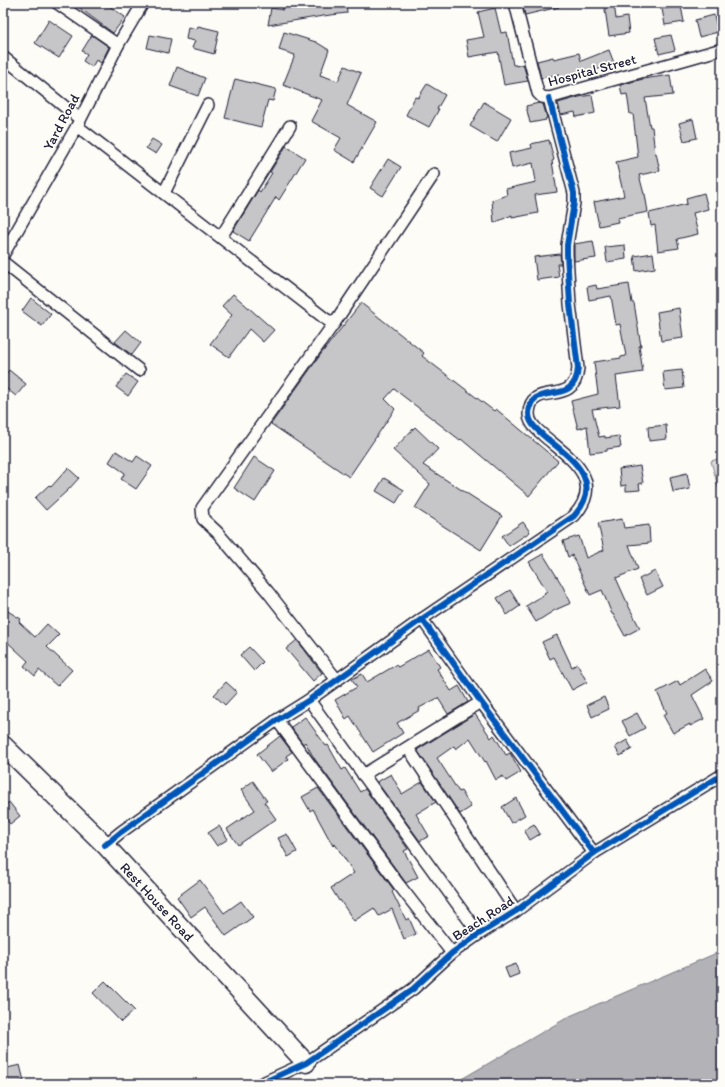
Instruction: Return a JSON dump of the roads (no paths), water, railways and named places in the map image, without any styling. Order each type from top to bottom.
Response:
[{"type":"main road","name":"Rest House Road","points":[[3,745],[105,846],[306,1063]]},
{"type":"street","points":[[56,3],[118,45]]},
{"type":"street","name":"Yard Road","points":[[3,255],[79,122],[118,45],[143,3]]},
{"type":"street","name":"Hospital Street","points":[[516,3],[538,93],[542,97],[549,98],[722,49]]},
{"type":"street","points":[[3,56],[164,193],[327,320],[335,322]]},
{"type":"street","points":[[105,846],[122,832],[277,720],[309,700],[422,619],[574,516],[582,508],[586,495],[586,482],[581,470],[571,458],[537,430],[532,424],[529,416],[530,406],[536,398],[541,395],[569,389],[574,384],[578,376],[570,304],[567,254],[574,193],[549,98]]},
{"type":"street","points":[[164,193],[208,105]]},
{"type":"street","points":[[221,237],[290,126]]},
{"type":"street","points":[[337,680],[268,592],[203,519],[202,508],[335,322],[434,174]]},
{"type":"street","points":[[3,262],[139,370]]},
{"type":"street","points":[[422,619],[481,702],[594,854]]},
{"type":"street","points":[[309,700],[479,934]]},
{"type":"street","points":[[363,775],[481,702]]},
{"type":"street","points":[[277,720],[399,885],[452,953]]},
{"type":"street","points":[[408,748],[516,911]]},
{"type":"street","name":"Beach Road","points":[[260,1084],[306,1063],[413,989],[452,953],[516,911],[594,854],[722,775]]}]
